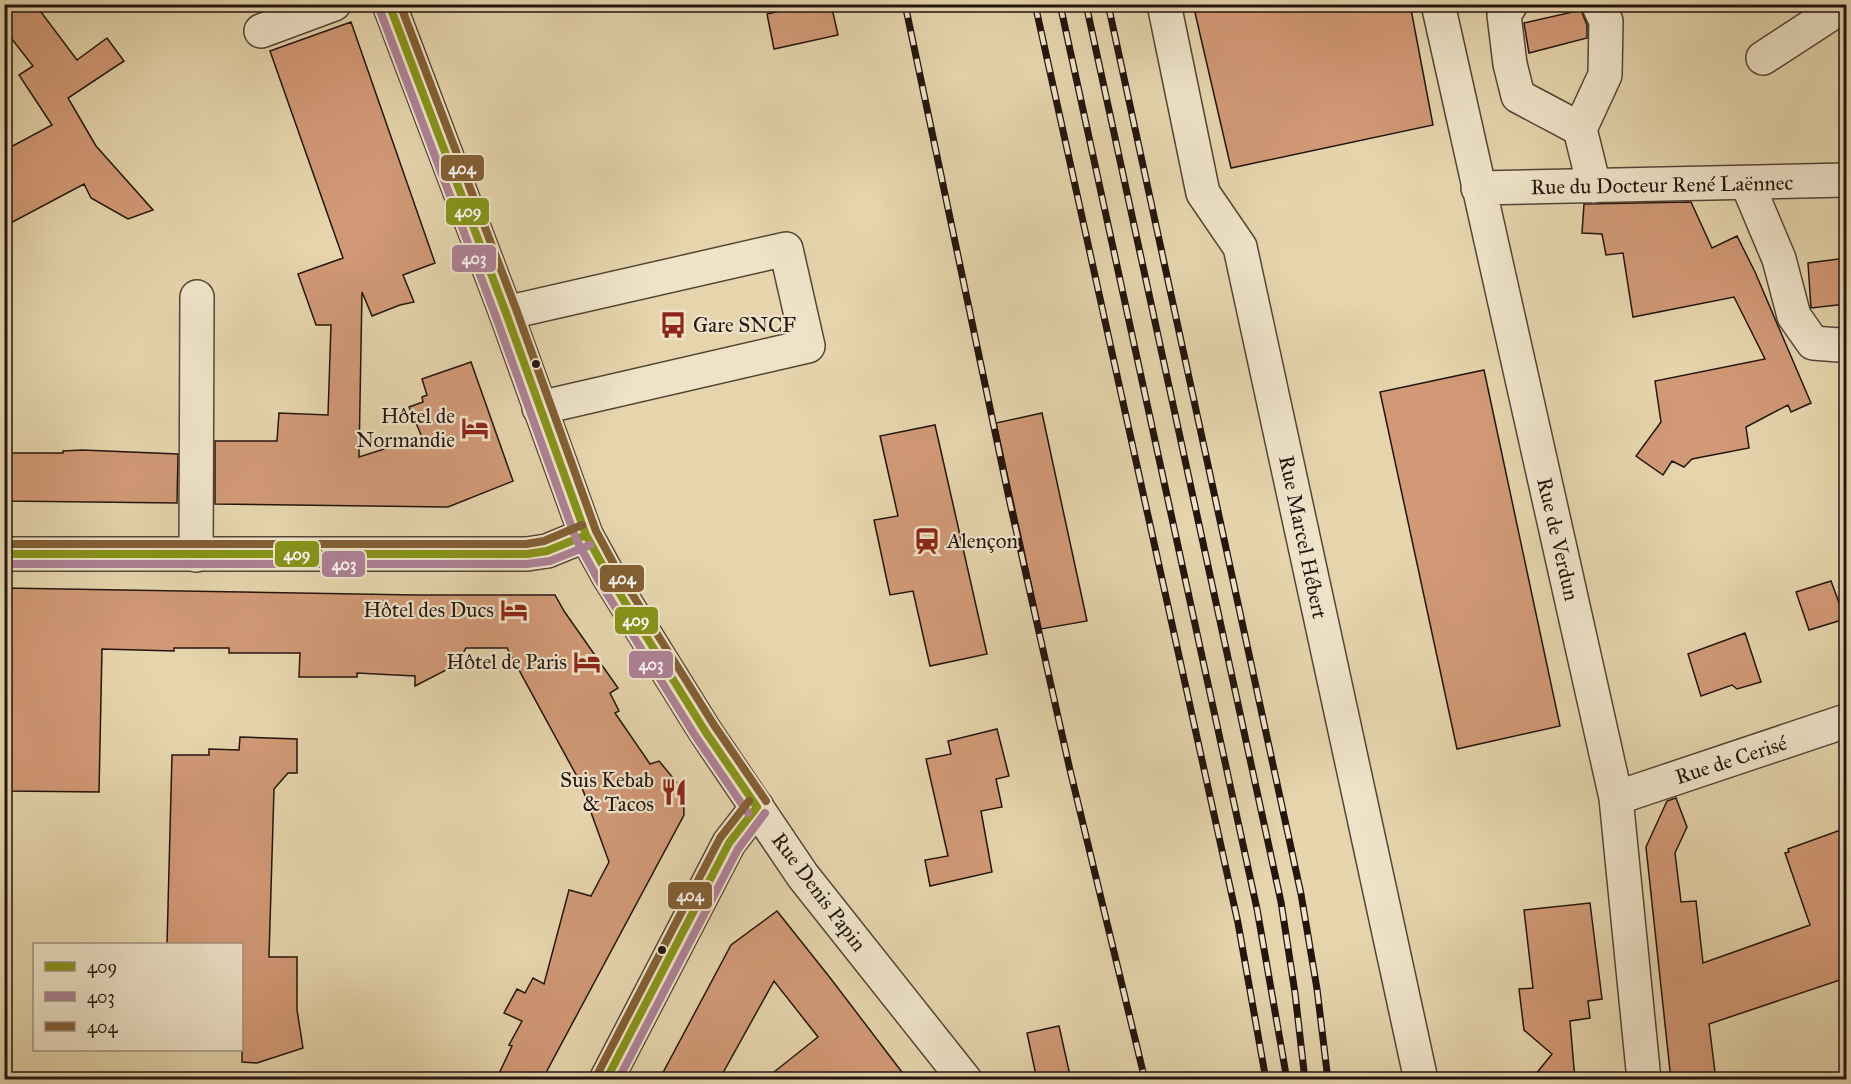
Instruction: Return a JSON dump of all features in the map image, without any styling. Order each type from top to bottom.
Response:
[{"type":"street","points":[[261,31],[334,4]]},
{"type":"street","name":"Rue Denis Papin","points":[[389,4],[506,313],[586,535],[608,575],[705,730],[803,876],[964,1080]]},
{"type":"street","name":"Rue Marcel Hébert","points":[[1164,4],[1203,193],[1240,247],[1421,1080]]},
{"type":"street","name":"Rue de Verdun","points":[[1438,4],[1616,798],[1644,1080]]},
{"type":"street","points":[[1511,4],[1504,15],[1510,64],[1518,96],[1580,129]]},
{"type":"street","points":[[1594,186],[1580,129],[1605,75],[1606,21],[1598,4]]},
{"type":"street","points":[[1762,58],[1846,4]]},
{"type":"street","name":"Rue du Docteur René Laënnec","points":[[1478,188],[1846,180]]},
{"type":"street","points":[[1747,183],[1779,260],[1794,315],[1813,343],[1839,345],[1846,343]]},
{"type":"street","points":[[506,313],[786,249],[808,346],[540,408]]},
{"type":"street","points":[[196,555],[197,297]]},
{"type":"street","points":[[4,554],[526,554],[548,551],[586,535]]},
{"type":"street","name":"Rue de Cerisé","points":[[1616,798],[1846,721]]},
{"type":"street","points":[[606,1080],[729,843],[757,807]]},
{"type":"building","points":[[4,4],[35,4],[77,60],[107,38],[124,61],[68,98],[96,146],[153,210],[128,219],[91,198],[84,184],[5,226],[5,150],[52,125],[19,75],[33,66],[4,29]]},
{"type":"building","points":[[812,4],[831,4],[838,35],[774,49],[767,14]]},
{"type":"building","points":[[1193,4],[1410,4],[1433,125],[1231,168]]},
{"type":"building","points":[[1581,10],[1587,25],[1587,38],[1529,53],[1524,23]]},
{"type":"building","points":[[351,22],[435,263],[403,275],[414,302],[372,316],[362,292],[359,457],[422,437],[409,407],[423,402],[422,397],[427,395],[422,379],[471,362],[513,481],[448,507],[215,504],[215,441],[277,441],[279,413],[328,415],[331,325],[316,325],[298,274],[343,258],[270,51]]},
{"type":"building","points":[[1691,202],[1712,248],[1737,236],[1755,272],[1811,403],[1791,412],[1788,405],[1746,427],[1749,448],[1692,459],[1684,467],[1672,461],[1663,475],[1636,456],[1661,422],[1655,381],[1765,359],[1734,297],[1633,317],[1623,253],[1606,255],[1602,234],[1582,233],[1584,204]]},
{"type":"building","points":[[1846,258],[1846,304],[1811,308],[1808,263]]},
{"type":"building","points":[[1484,370],[1560,726],[1457,749],[1380,392]]},
{"type":"building","points":[[1042,413],[1087,621],[1041,629],[996,423]]},
{"type":"building","points":[[935,425],[987,654],[930,666],[913,591],[890,595],[874,520],[898,516],[880,436]]},
{"type":"building","points":[[63,451],[178,454],[177,503],[4,501],[4,453],[63,453]]},
{"type":"building","points":[[1831,581],[1845,619],[1809,630],[1796,592]]},
{"type":"building","points":[[4,588],[555,595],[618,688],[610,693],[619,711],[615,713],[650,764],[659,761],[683,790],[684,815],[542,1080],[496,1080],[512,1046],[509,1045],[522,1021],[504,1013],[517,989],[525,993],[533,978],[544,984],[569,890],[591,896],[609,862],[580,782],[507,648],[466,648],[456,665],[415,686],[415,676],[357,673],[357,677],[299,677],[300,653],[229,653],[229,648],[174,648],[174,651],[102,649],[99,792],[8,791],[9,635],[4,635]]},
{"type":"building","points":[[1745,633],[1761,682],[1737,689],[1732,685],[1701,696],[1688,654]]},
{"type":"building","points":[[997,729],[1009,776],[996,779],[1002,807],[981,811],[992,872],[930,886],[925,860],[948,856],[926,759],[951,754],[948,741]]},
{"type":"building","points":[[240,737],[297,739],[297,773],[288,773],[274,789],[269,957],[297,957],[297,1010],[303,1048],[257,1063],[242,1062],[243,943],[167,943],[172,755],[209,755],[209,749],[239,750]]},
{"type":"building","points":[[1676,798],[1687,827],[1675,853],[1681,902],[1696,901],[1703,963],[1810,925],[1785,853],[1789,852],[1788,849],[1846,828],[1846,978],[1709,1024],[1716,1080],[1671,1080],[1646,847],[1667,801]]},
{"type":"building","points":[[1590,903],[1602,999],[1588,1001],[1590,1018],[1570,1021],[1575,1080],[1531,1080],[1552,1054],[1524,1030],[1519,989],[1533,988],[1524,910]]},
{"type":"building","points":[[777,911],[908,1080],[764,1080],[818,1037],[774,981],[719,1080],[659,1080],[731,945]]},
{"type":"building","points":[[1059,1026],[1071,1080],[1037,1080],[1027,1033]]},
{"type":"railway","points":[[905,4],[1010,503],[1070,770],[1145,1080]]},
{"type":"railway","points":[[1035,4],[1238,923],[1266,1080]]},
{"type":"railway","points":[[1060,4],[1257,909],[1287,1080]]},
{"type":"railway","points":[[1086,4],[1281,902],[1305,1080]]},
{"type":"railway","points":[[1108,4],[1301,894],[1317,989],[1328,1080]]},
{"type":"transit line","name":"409","points":[[389,4],[506,313],[586,535],[608,575],[705,731],[757,807]]},
{"type":"transit line","name":"404","points":[[400,4],[516,309],[596,531],[617,570],[714,725],[766,801]]},
{"type":"transit line","name":"403","points":[[379,8],[496,317],[576,539],[599,581],[696,737],[748,813]]},
{"type":"transit line","name":"404","points":[[4,544],[526,544],[544,541],[582,525]]},
{"type":"transit line","name":"409","points":[[4,554],[527,554],[547,551],[586,535]]},
{"type":"transit line","name":"403","points":[[4,564],[527,564],[550,561],[590,545]]},
{"type":"transit line","name":"404","points":[[597,1075],[720,838],[749,801]]},
{"type":"transit line","name":"409","points":[[606,1080],[729,843],[757,807]]},
{"type":"transit line","name":"403","points":[[618,1080],[738,849],[765,813]]},
{"type":"place","name":"Gare SNCF","points":[[673,325]]},
{"type":"place","name":"Hôtel de Normandie","points":[[475,428]]},
{"type":"place","name":"Alençon","points":[[927,541]]},
{"type":"place","name":"Hôtel des Ducs","points":[[514,610]]},
{"type":"place","name":"Hôtel de Paris","points":[[587,662]]},
{"type":"place","name":"Suis Kebab & Tacos","points":[[674,792]]}]
